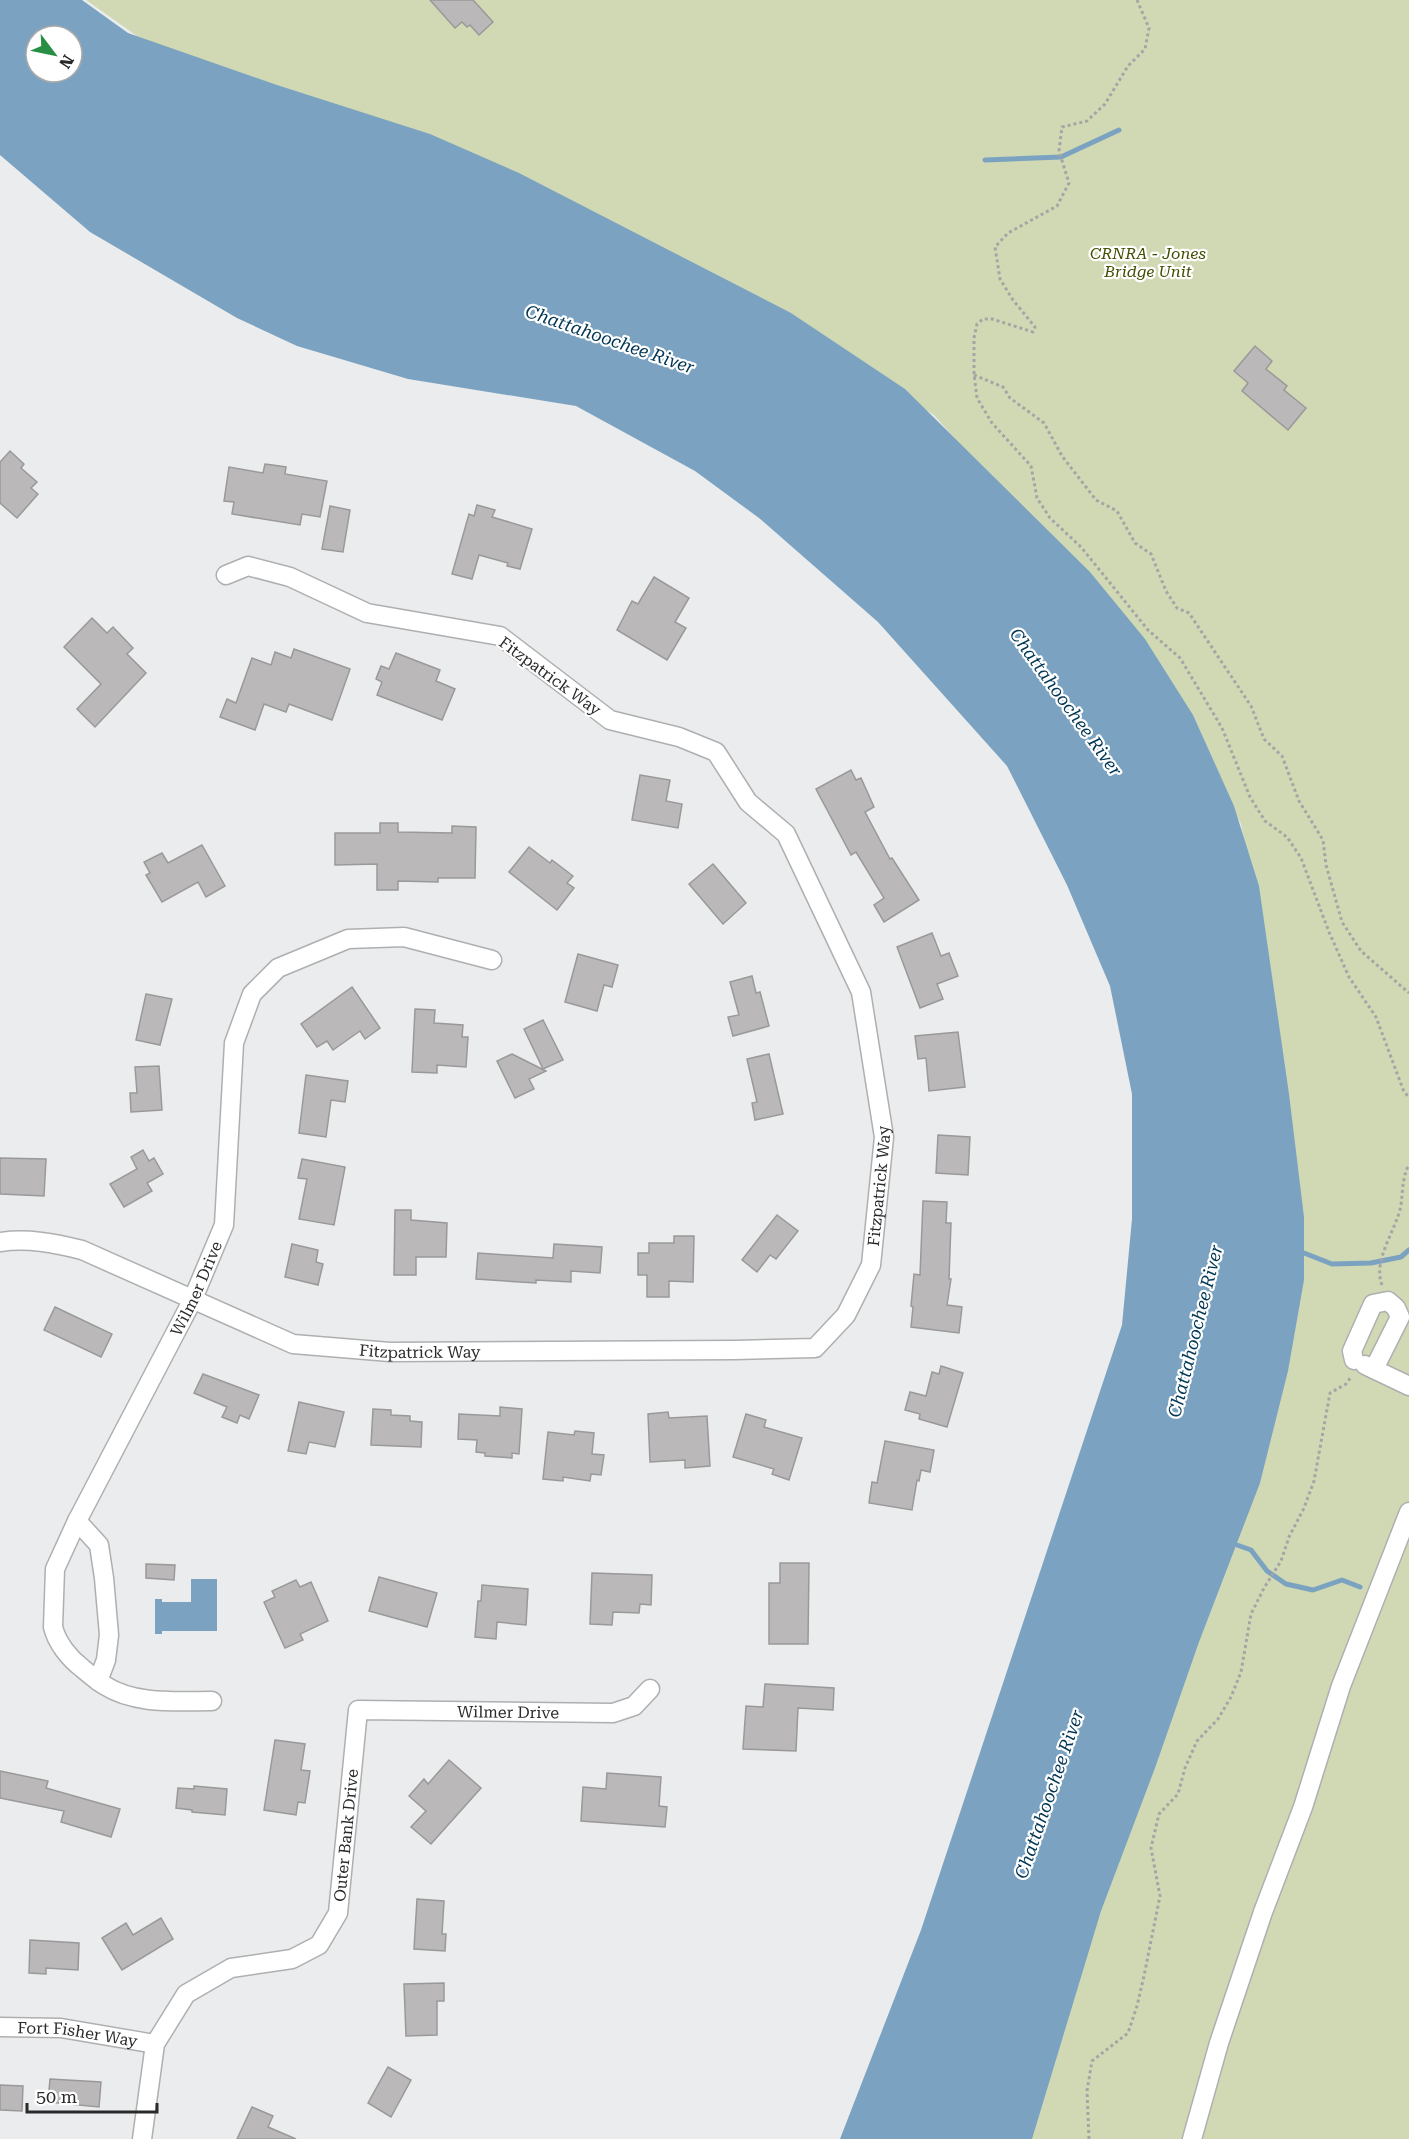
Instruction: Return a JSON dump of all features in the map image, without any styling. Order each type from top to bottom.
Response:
[{"type":"street","name":"Fitzpatrick Way","points":[[0,1242],[19,1239],[55,1243],[82,1250],[192,1301],[293,1344],[379,1351],[815,1348],[846,1315],[871,1265],[884,1137],[861,992],[786,834],[748,802],[716,752],[680,737],[610,720],[500,636],[367,613],[290,577],[248,566],[226,575]]},
{"type":"street","name":"Wilmer Drive","points":[[212,1701],[154,1701],[123,1694],[98,1681],[72,1660],[56,1636],[53,1627],[55,1569],[77,1521],[192,1301],[224,1225],[234,1043],[252,994],[278,968],[348,939],[404,937],[492,960]]},
{"type":"street","points":[[1359,1362],[1409,1386]]},
{"type":"street","points":[[1192,2139],[1219,2043],[1263,1912],[1303,1807],[1341,1686],[1409,1512]]},
{"type":"street","points":[[77,1521],[99,1545],[104,1578],[109,1635],[106,1660],[98,1681]]},
{"type":"street","name":"Wilmer Drive","points":[[357,1710],[613,1713],[634,1706],[650,1689]]},
{"type":"street","name":"Outer Bank Drive","points":[[142,2139],[155,2044],[186,1994],[231,1968],[292,1959],[319,1945],[339,1913],[357,1710]]},
{"type":"street","name":"Fort Fisher Way","points":[[0,2027],[61,2028],[155,2044]]},
{"type":"path","points":[[1137,0],[1149,28],[1145,49],[1128,66],[1105,104],[1087,121],[1062,127],[1059,151],[1070,183],[1057,206],[1008,233],[995,247],[1000,279],[1013,300],[1035,327],[1033,332],[992,319],[983,319],[977,324],[974,338],[977,398],[992,423],[1031,466],[1037,498],[1050,518],[1081,547],[1149,630],[1180,658],[1222,728],[1250,797],[1265,821],[1287,837],[1301,858],[1349,977],[1376,1017],[1404,1092],[1409,1098]]},
{"type":"path","points":[[974,374],[1003,387],[1010,398],[1044,423],[1062,456],[1096,500],[1117,511],[1135,543],[1151,554],[1166,591],[1177,608],[1189,613],[1251,706],[1264,739],[1282,756],[1299,801],[1323,840],[1326,865],[1342,922],[1361,951],[1409,993]]},
{"type":"path","points":[[1379,1278],[1386,1242],[1401,1206],[1402,1182],[1409,1164]]},
{"type":"path","points":[[1089,2139],[1087,2091],[1092,2061],[1128,2033],[1144,1976],[1160,1896],[1151,1848],[1159,1814],[1178,1794],[1185,1768],[1197,1741],[1218,1719],[1231,1697],[1241,1672],[1251,1614],[1281,1561],[1289,1536],[1304,1508],[1314,1481],[1330,1393],[1346,1384],[1359,1362]]},
{"type":"green space","name":"CRNRA - Jones Bridge Unit","points":[[86,0],[1409,0],[1409,2139],[1017,2139],[1261,925],[1241,824],[1169,684],[934,415],[722,280],[137,36]]},
{"type":"water","name":"Chattahoochee River","points":[[0,0],[82,0],[128,33],[277,85],[430,134],[519,173],[791,313],[905,389],[1090,572],[1145,639],[1193,715],[1234,806],[1259,886],[1304,1217],[1304,1280],[1288,1371],[1260,1483],[1199,1642],[1101,1911],[1032,2139],[840,2139],[921,1930],[1122,1325],[1132,1219],[1132,1094],[1110,986],[1067,885],[1007,766],[878,622],[759,518],[695,471],[576,406],[408,379],[297,346],[237,318],[90,232],[0,155]]},
{"type":"water","points":[[191,1579],[217,1579],[217,1631],[162,1631],[162,1634],[155,1634],[155,1599],[162,1599],[162,1602],[191,1602]]},
{"type":"building","points":[[430,0],[473,0],[493,22],[479,35],[470,25],[467,27],[462,22],[455,28]]},
{"type":"building","points":[[1255,346],[1272,361],[1266,369],[1287,386],[1284,390],[1306,408],[1288,430],[1242,391],[1248,383],[1234,371]]},
{"type":"building","points":[[10,451],[24,464],[21,468],[37,482],[31,488],[38,494],[17,518],[0,503],[0,462]]},
{"type":"building","points":[[265,464],[286,467],[285,474],[327,481],[320,517],[302,514],[300,525],[232,514],[234,502],[224,501],[229,467],[263,473]]},
{"type":"building","points":[[477,505],[495,510],[492,517],[532,529],[520,569],[507,566],[508,563],[479,555],[472,579],[452,574],[469,514],[474,516]]},
{"type":"building","points":[[330,506],[350,510],[343,552],[322,549]]},
{"type":"building","points":[[654,577],[689,598],[675,622],[686,628],[667,660],[617,630],[632,601],[638,604]]},
{"type":"building","points":[[92,618],[107,633],[113,627],[133,648],[127,654],[146,673],[95,727],[77,709],[101,684],[64,647]]},
{"type":"building","points":[[294,649],[350,669],[332,720],[289,704],[286,712],[264,704],[255,730],[220,717],[227,699],[236,703],[252,658],[271,665],[275,652],[291,658]]},
{"type":"building","points":[[396,653],[440,670],[436,681],[455,689],[442,720],[377,695],[382,682],[376,679],[381,666],[389,669]]},
{"type":"building","points":[[851,770],[856,780],[861,778],[874,807],[865,812],[890,859],[892,858],[919,900],[884,922],[874,905],[884,898],[856,852],[851,855],[816,789]]},
{"type":"building","points":[[640,775],[670,780],[666,801],[682,804],[678,828],[632,820]]},
{"type":"building","points":[[380,823],[398,823],[398,832],[452,833],[452,826],[476,827],[475,878],[438,878],[438,882],[398,881],[398,890],[377,890],[377,864],[335,865],[335,833],[380,833]]},
{"type":"building","points":[[202,845],[225,886],[206,897],[198,882],[162,902],[146,875],[150,873],[144,862],[162,853],[168,863]]},
{"type":"building","points":[[529,847],[550,863],[552,860],[573,876],[567,883],[574,888],[557,910],[509,872]]},
{"type":"building","points":[[713,864],[746,903],[723,924],[689,884]]},
{"type":"building","points":[[932,933],[941,956],[949,953],[958,976],[937,984],[943,999],[920,1008],[897,947]]},
{"type":"building","points":[[578,954],[618,965],[612,987],[604,985],[597,1011],[565,1002]]},
{"type":"building","points":[[752,976],[756,993],[760,992],[769,1026],[733,1036],[728,1017],[739,1015],[730,982]]},
{"type":"building","points":[[352,987],[380,1028],[365,1039],[360,1031],[333,1050],[327,1041],[317,1047],[301,1024]]},
{"type":"building","points":[[146,994],[172,999],[160,1045],[136,1040]]},
{"type":"building","points":[[415,1009],[435,1010],[434,1023],[463,1025],[462,1037],[468,1037],[466,1067],[437,1065],[437,1073],[412,1072]]},
{"type":"building","points":[[543,1020],[563,1060],[543,1069],[524,1029]]},
{"type":"building","points":[[958,1032],[965,1087],[929,1091],[926,1058],[918,1059],[915,1036]]},
{"type":"building","points":[[512,1054],[546,1071],[529,1079],[534,1089],[515,1098],[497,1061]]},
{"type":"building","points":[[769,1054],[783,1114],[755,1120],[752,1103],[757,1102],[747,1059]]},
{"type":"building","points":[[159,1066],[162,1110],[131,1112],[130,1093],[137,1093],[135,1067]]},
{"type":"building","points":[[306,1075],[348,1081],[345,1102],[331,1100],[326,1137],[299,1133]]},
{"type":"building","points":[[938,1135],[970,1137],[968,1175],[936,1173]]},
{"type":"building","points":[[143,1150],[149,1161],[154,1158],[163,1174],[147,1183],[152,1191],[124,1207],[110,1184],[137,1169],[131,1157]]},
{"type":"building","points":[[0,1158],[46,1159],[44,1196],[0,1194]]},
{"type":"building","points":[[302,1159],[345,1167],[334,1225],[299,1219],[307,1179],[298,1178]]},
{"type":"building","points":[[923,1201],[947,1202],[946,1223],[951,1223],[949,1279],[951,1279],[947,1305],[962,1307],[959,1333],[911,1327],[914,1274],[920,1275]]},
{"type":"building","points":[[395,1210],[411,1210],[411,1220],[447,1223],[446,1257],[416,1257],[416,1275],[394,1275]]},
{"type":"building","points":[[777,1215],[798,1231],[776,1259],[770,1255],[757,1272],[742,1260]]},
{"type":"building","points":[[674,1236],[694,1236],[693,1282],[669,1281],[669,1297],[647,1297],[647,1275],[638,1275],[638,1253],[649,1253],[649,1243],[674,1243]]},
{"type":"building","points":[[292,1244],[318,1250],[316,1262],[323,1264],[318,1285],[285,1277]]},
{"type":"building","points":[[554,1244],[602,1247],[600,1273],[571,1271],[571,1282],[536,1280],[536,1283],[476,1279],[478,1253],[553,1258]]},
{"type":"building","points":[[55,1307],[112,1334],[101,1357],[44,1330]]},
{"type":"building","points":[[941,1366],[963,1373],[947,1427],[919,1419],[920,1414],[905,1410],[910,1392],[926,1396],[932,1372],[939,1374]]},
{"type":"building","points":[[203,1374],[259,1395],[249,1419],[240,1415],[237,1423],[222,1417],[227,1407],[194,1393]]},
{"type":"building","points":[[299,1402],[344,1412],[335,1447],[309,1442],[306,1454],[288,1451]]},
{"type":"building","points":[[500,1407],[522,1409],[519,1454],[512,1453],[512,1458],[485,1456],[485,1453],[476,1452],[477,1440],[458,1439],[459,1414],[500,1416]]},
{"type":"building","points":[[373,1409],[391,1410],[391,1415],[410,1416],[410,1421],[422,1422],[421,1447],[371,1445]]},
{"type":"building","points":[[668,1412],[669,1418],[707,1416],[710,1466],[685,1468],[685,1460],[650,1462],[648,1414]]},
{"type":"building","points":[[746,1414],[766,1420],[764,1427],[802,1438],[789,1480],[772,1474],[774,1469],[733,1457]]},
{"type":"building","points":[[575,1431],[594,1433],[592,1454],[604,1455],[601,1475],[591,1474],[590,1481],[563,1477],[563,1481],[543,1479],[548,1432],[574,1435]]},
{"type":"building","points":[[885,1441],[934,1450],[930,1472],[921,1470],[919,1481],[917,1480],[912,1510],[869,1503],[872,1482],[877,1483]]},
{"type":"building","points":[[780,1563],[809,1563],[808,1644],[769,1644],[769,1583],[780,1583]]},
{"type":"building","points":[[146,1564],[175,1565],[174,1580],[146,1578]]},
{"type":"building","points":[[592,1573],[652,1575],[651,1605],[640,1604],[639,1613],[613,1612],[612,1625],[590,1624]]},
{"type":"building","points":[[379,1577],[437,1593],[427,1627],[369,1611]]},
{"type":"building","points":[[296,1580],[300,1587],[311,1582],[328,1621],[300,1634],[303,1640],[285,1648],[264,1602],[275,1597],[272,1591]]},
{"type":"building","points":[[482,1585],[528,1589],[526,1625],[497,1622],[496,1639],[475,1637],[478,1601],[481,1601]]},
{"type":"building","points":[[765,1684],[834,1688],[833,1710],[798,1708],[796,1751],[743,1749],[746,1706],[763,1707]]},
{"type":"building","points":[[275,1740],[305,1744],[301,1770],[310,1771],[305,1803],[298,1802],[296,1815],[264,1810]]},
{"type":"building","points":[[449,1760],[481,1788],[431,1844],[411,1827],[426,1811],[409,1796],[424,1779],[428,1784]]},
{"type":"building","points":[[0,1771],[48,1781],[46,1788],[120,1809],[111,1837],[61,1822],[64,1811],[0,1798]]},
{"type":"building","points":[[607,1773],[661,1777],[659,1806],[667,1807],[665,1827],[581,1821],[583,1787],[606,1789]]},
{"type":"building","points":[[194,1786],[227,1789],[225,1815],[176,1808],[178,1788],[194,1789]]},
{"type":"building","points":[[417,1899],[444,1901],[442,1934],[446,1934],[445,1951],[414,1949]]},
{"type":"building","points":[[161,1918],[173,1939],[122,1970],[102,1938],[126,1923],[133,1935]]},
{"type":"building","points":[[30,1940],[79,1943],[78,1970],[46,1968],[46,1974],[29,1973]]},
{"type":"building","points":[[444,1983],[444,2001],[437,2001],[437,2035],[406,2036],[404,1984]]},
{"type":"building","points":[[388,2067],[411,2080],[391,2117],[368,2103]]},
{"type":"building","points":[[50,2079],[101,2082],[99,2107],[48,2102]]},
{"type":"building","points":[[0,2085],[23,2086],[22,2111],[0,2110]]},
{"type":"building","points":[[252,2107],[273,2116],[268,2127],[296,2139],[237,2139]]},
{"type":"waterway","points":[[985,160],[1061,157],[1119,130]]},
{"type":"waterway","points":[[1304,1253],[1332,1264],[1371,1263],[1401,1257],[1409,1250]]},
{"type":"waterway","points":[[1237,1545],[1251,1550],[1267,1571],[1286,1584],[1313,1590],[1342,1580],[1360,1587]]}]
